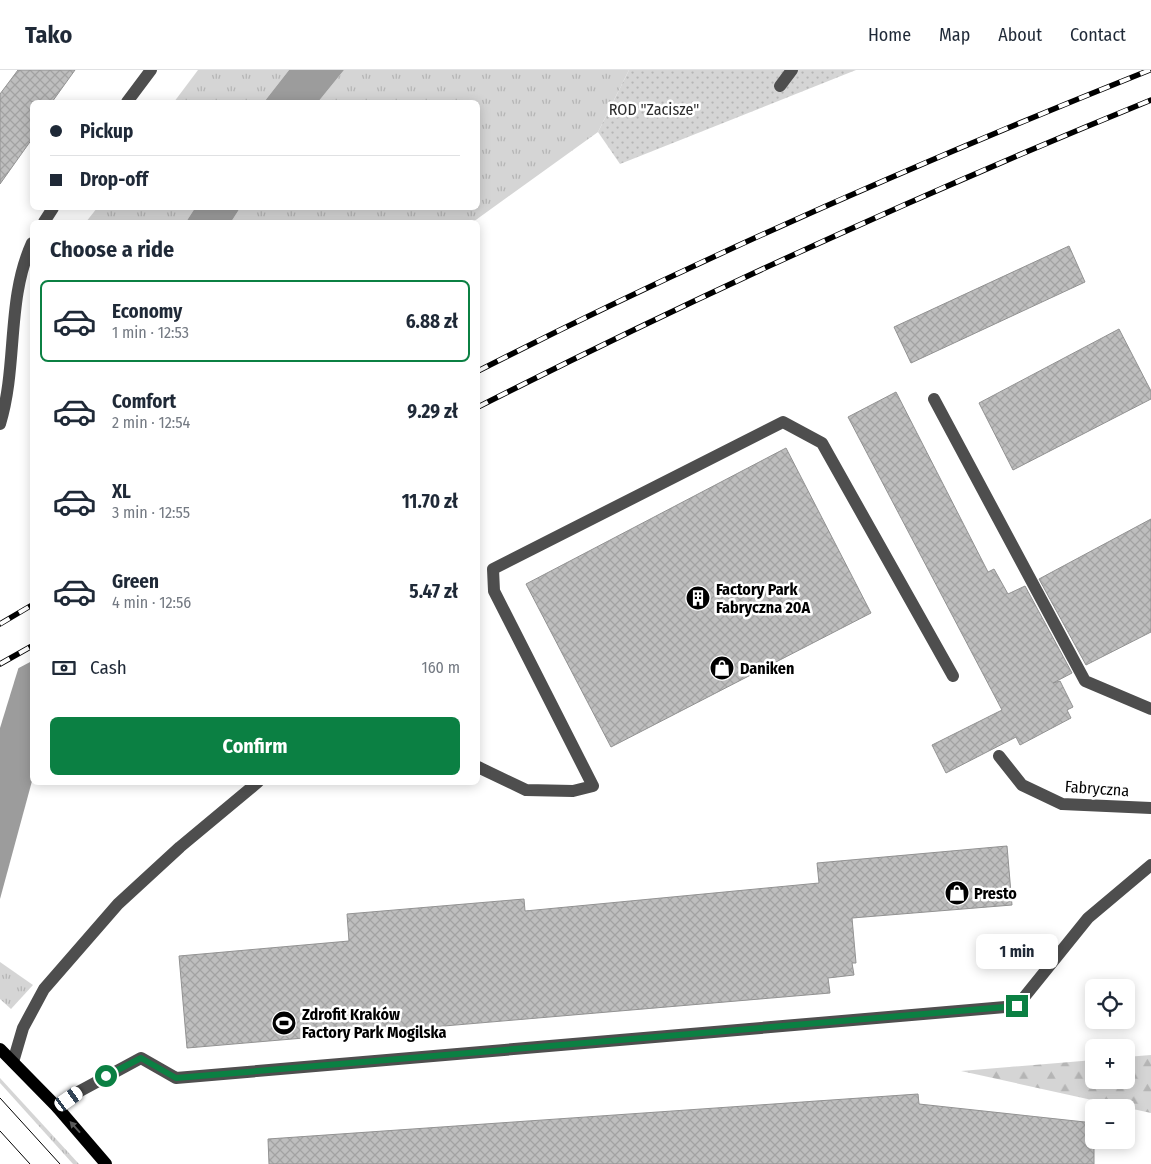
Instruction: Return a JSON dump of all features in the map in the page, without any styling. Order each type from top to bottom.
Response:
[{"type":"main road","points":[[0,1049],[57,1107],[103,1160]]},
{"type":"street","points":[[128,100],[151,70]]},
{"type":"street","points":[[780,86],[792,70]]},
{"type":"street","points":[[0,424],[8,386],[15,307],[22,274],[30,249]]},
{"type":"street","points":[[934,399],[1085,681],[1151,709]]},
{"type":"street","points":[[480,768],[526,790],[573,791],[593,786],[494,592],[493,568],[783,422],[822,443],[953,676]]},
{"type":"street","name":"Fabryczna","points":[[1000,756],[1022,785],[1062,804],[1151,808]]},
{"type":"street","points":[[13,1062],[22,1028],[44,988],[108,916],[180,847],[254,785]]},
{"type":"street","points":[[57,1107],[80,1091],[141,1058],[176,1078],[1017,1006],[1088,918],[1151,865]]},
{"type":"green space","points":[[198,70],[289,70],[266,100],[176,100]]},
{"type":"green space","points":[[344,70],[629,70],[598,132],[476,220],[232,220],[239,210],[480,210],[480,100],[320,100]]},
{"type":"green space","name":"ROD \"Zacisze\"","points":[[629,70],[856,70],[620,164],[598,132]]},
{"type":"green space","points":[[95,210],[194,210],[187,220],[88,220]]},
{"type":"green space","points":[[0,962],[33,985],[11,1009],[0,999]]},
{"type":"green space","points":[[1151,1055],[1151,1113],[1135,1109],[1135,1099],[1088,1099],[961,1071],[1085,1061],[1085,1089],[1135,1089],[1135,1056]]},
{"type":"green space","points":[[0,1078],[79,1164],[73,1164],[0,1083]]},
{"type":"shaded area","points":[[289,70],[344,70],[320,100],[266,100]]},
{"type":"shaded area","points":[[194,210],[239,210],[232,220],[187,220]]},
{"type":"shaded area","points":[[30,630],[31,785],[0,899],[0,728]]},
{"type":"pier","points":[[30,623],[30,662],[15,670]]},
{"type":"building","points":[[18,70],[75,70],[53,100],[30,100],[30,142],[0,184],[0,94]]},
{"type":"building","points":[[1069,246],[1085,282],[911,363],[894,327]]},
{"type":"building","points":[[1119,329],[1151,391],[1151,399],[1013,470],[979,403]]},
{"type":"building","points":[[896,392],[988,572],[994,569],[1008,594],[1025,586],[1072,673],[1053,683],[1060,681],[1073,707],[1067,710],[1071,718],[1020,745],[1016,737],[946,773],[932,745],[1002,710],[848,417]]},
{"type":"building","name":"Factory Park Fabryczna 20A","points":[[786,448],[871,613],[611,747],[526,584]]},
{"type":"building","points":[[1151,519],[1151,632],[1086,665],[1039,579]]},
{"type":"building","points":[[1007,846],[1012,905],[852,918],[856,963],[852,963],[854,975],[828,978],[830,993],[187,1048],[179,956],[349,941],[347,914],[524,899],[525,911],[819,883],[817,863]]},
{"type":"building","points":[[918,1094],[919,1104],[1085,1122],[1085,1149],[1094,1149],[1094,1164],[269,1164],[268,1139]]},
{"type":"tram line","points":[[0,1098],[60,1164]]},
{"type":"tram line","points":[[0,1131],[30,1164]]},
{"type":"railway","points":[[480,370],[643,290],[810,213],[979,140],[1150,70]]},
{"type":"railway","points":[[480,406],[643,325],[811,247],[980,172],[1151,100]]},
{"type":"railway","points":[[0,624],[30,606]]},
{"type":"railway","points":[[0,664],[30,647]]},
{"type":"place","name":"Factory Park Fabryczna 20A","points":[[698,598]]},
{"type":"place","name":"Daniken","points":[[722,668]]},
{"type":"place","name":"Presto","points":[[957,893]]},
{"type":"place","name":"Zdrofit Kraków Factory Park Mogilska","points":[[284,1023]]},
{"type":"route","points":[[106,1076],[141,1058],[176,1078],[1017,1006]]}]
